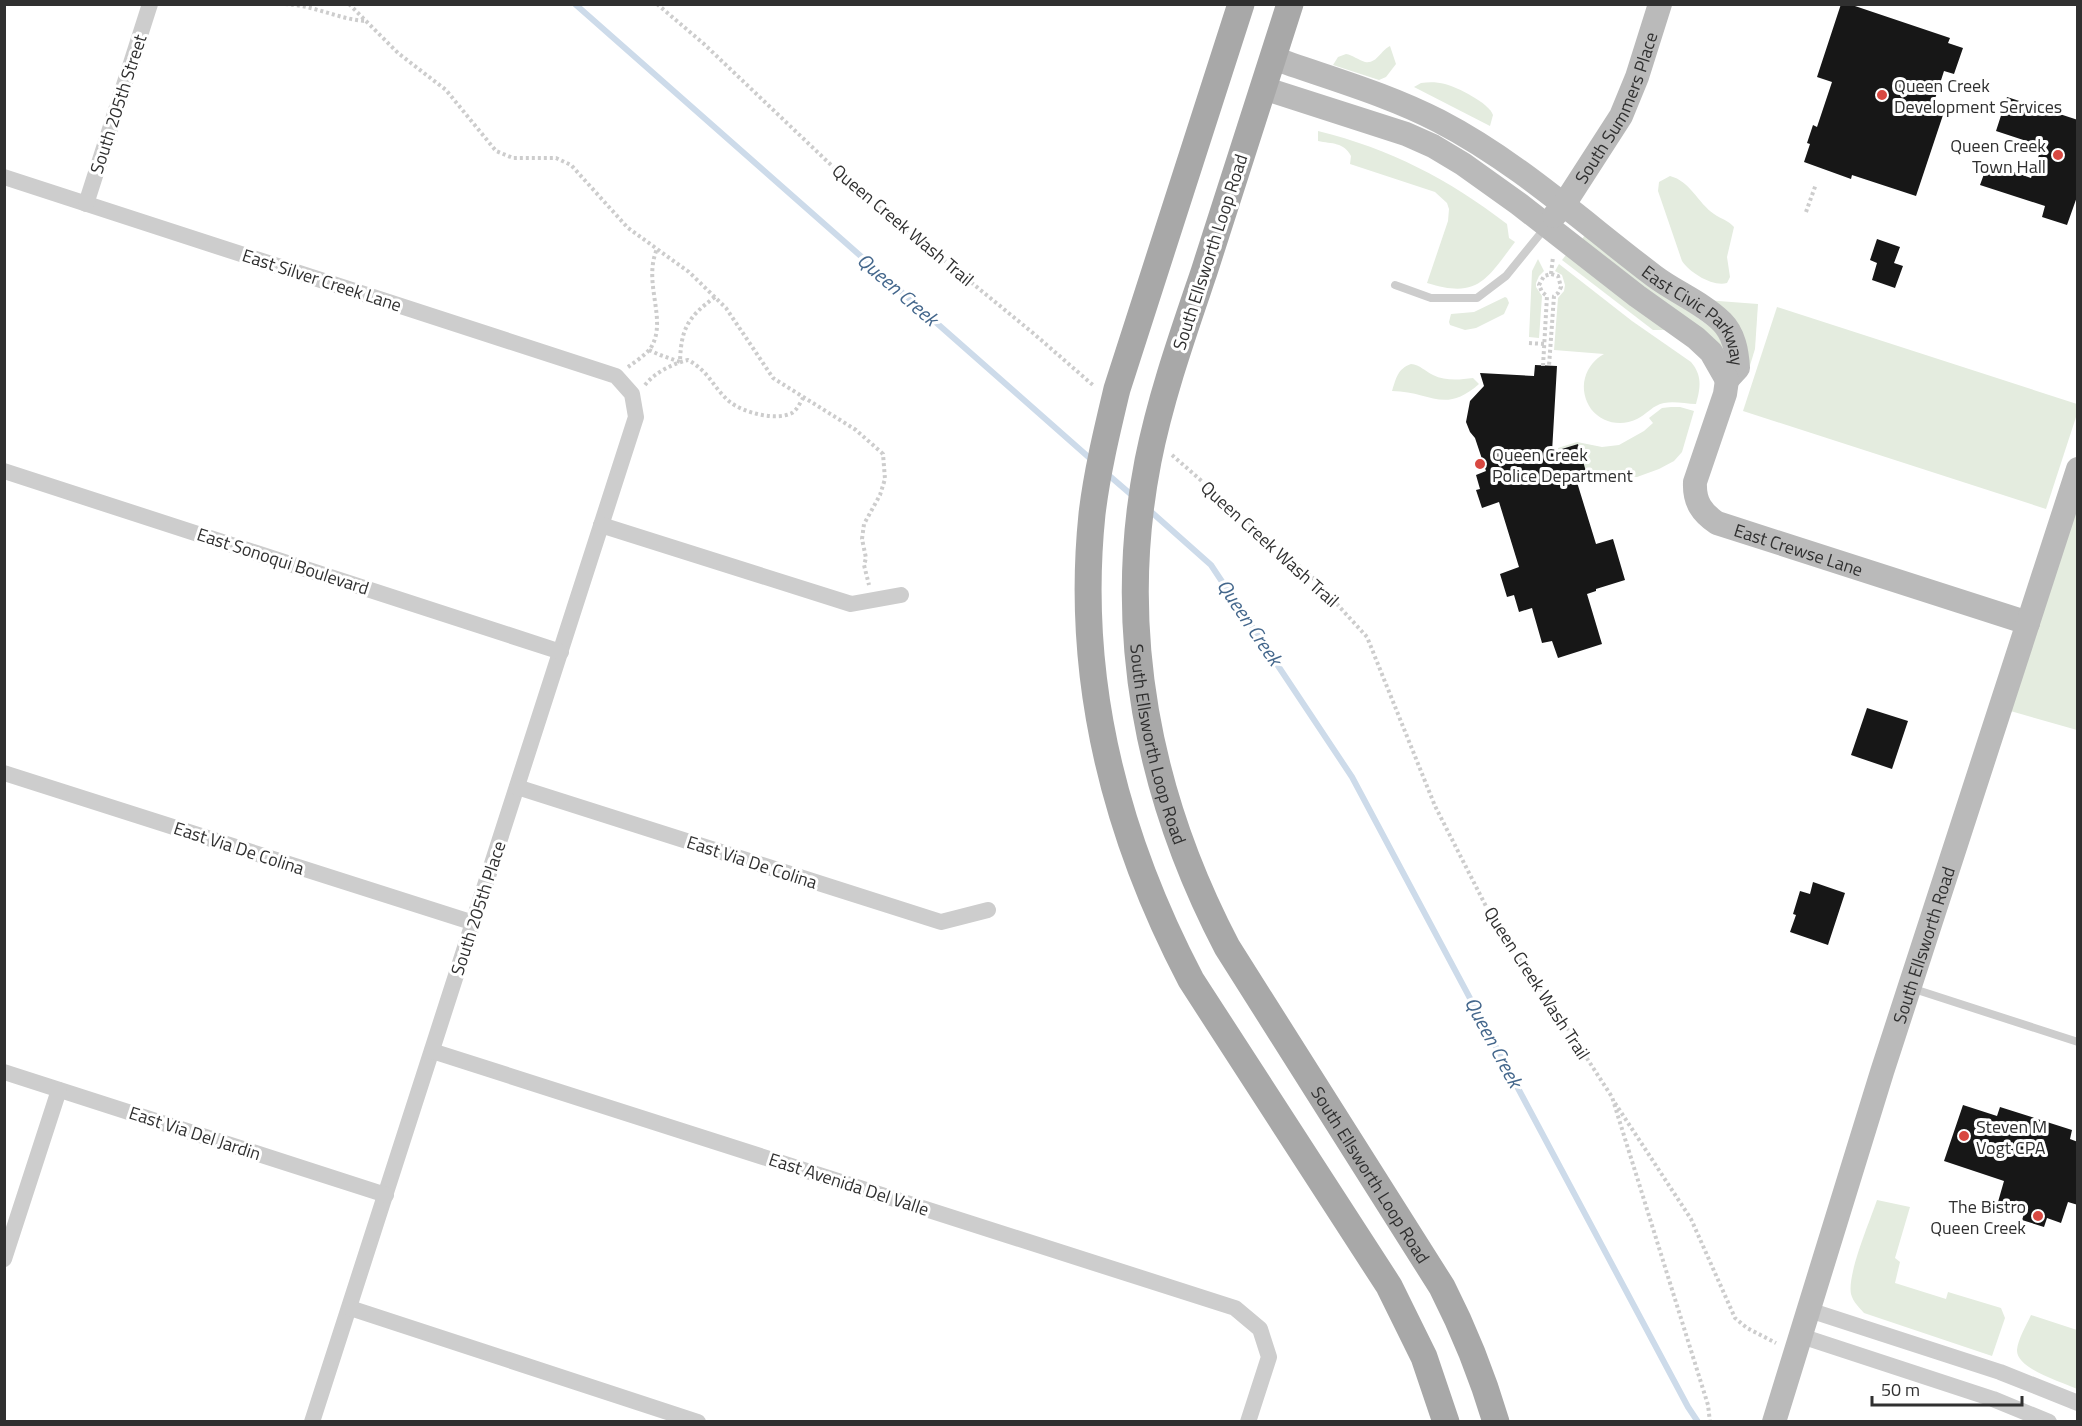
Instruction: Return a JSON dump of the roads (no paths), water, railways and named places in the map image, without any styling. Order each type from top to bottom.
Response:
[{"type":"main road","points":[[1242,4],[1127,356],[1098,473],[1091,531],[1089,594],[1093,677],[1103,743],[1129,838],[1168,938],[1191,980],[1389,1286],[1424,1357],[1446,1422]]},
{"type":"main road","name":"South Ellsworth Loop Road","points":[[1290,4],[1165,390],[1148,462],[1137,571],[1137,642],[1147,722],[1160,783],[1193,877],[1210,915],[1227,947],[1442,1287],[1457,1316],[1487,1391],[1496,1422]]},
{"type":"street","name":"South 205th Street","points":[[86,204],[150,4]]},
{"type":"street","name":"South Summers Place","points":[[1547,225],[1563,206],[1621,116],[1637,77],[1660,4]]},
{"type":"street","name":"East Civic Parkway","points":[[1263,88],[1406,134],[1433,146],[1493,184],[1637,296],[1696,338],[1711,352],[1727,380],[1738,368],[1737,353],[1731,334],[1713,314],[1668,286],[1499,157],[1439,121],[1383,96],[1273,58]]},
{"type":"street","name":"East Silver Creek Lane","points":[[4,177],[616,376],[633,397]]},
{"type":"street","name":"East Crewse Lane","points":[[1727,380],[1725,394],[1695,482],[1695,494],[1705,515],[1718,523],[2028,623]]},
{"type":"street","name":"South 205th Place","points":[[312,1422],[636,417],[633,397]]},
{"type":"street","name":"South Ellsworth Road","points":[[1775,1417],[1910,988],[2078,469]]},
{"type":"street","name":"East Sonoqui Boulevard","points":[[4,471],[561,651]]},
{"type":"street","points":[[601,525],[851,604],[901,595]]},
{"type":"street","name":"East Via De Colina","points":[[4,773],[474,923]]},
{"type":"street","name":"East Via De Colina","points":[[517,787],[941,922],[988,910]]},
{"type":"street","name":"East Avenida Del Valle","points":[[432,1051],[1235,1308],[1260,1329],[1269,1357],[1248,1422]]},
{"type":"street","name":"East Via Del Jardin","points":[[4,1072],[386,1195]]},
{"type":"street","points":[[4,1259],[59,1090]]},
{"type":"street","points":[[350,1308],[698,1422]]},
{"type":"street","points":[[1809,1310],[2000,1372],[2078,1403]]},
{"type":"street","points":[[1798,1344],[1994,1399],[2049,1422]]},
{"type":"lane","points":[[1395,285],[1431,298],[1477,298],[1506,276],[1547,225]]},
{"type":"lane","points":[[1910,988],[2078,1042]]},
{"type":"waterway","name":"Queen Creek","points":[[575,4],[1093,461]]},
{"type":"waterway","name":"Queen Creek","points":[[1105,472],[1134,497]]},
{"type":"waterway","name":"Queen Creek","points":[[1148,509],[1211,565],[1352,777],[1698,1422]]},
{"type":"place","name":"Queen Creek Development Services","points":[[1882,95]]},
{"type":"place","name":"Queen Creek Town Hall","points":[[2058,155]]},
{"type":"place","name":"Queen Creek Police Department","points":[[1480,464]]},
{"type":"place","name":"Steven M Vogt CPA","points":[[1964,1136]]},
{"type":"place","name":"The Bistro Queen Creek","points":[[2038,1216]]}]
